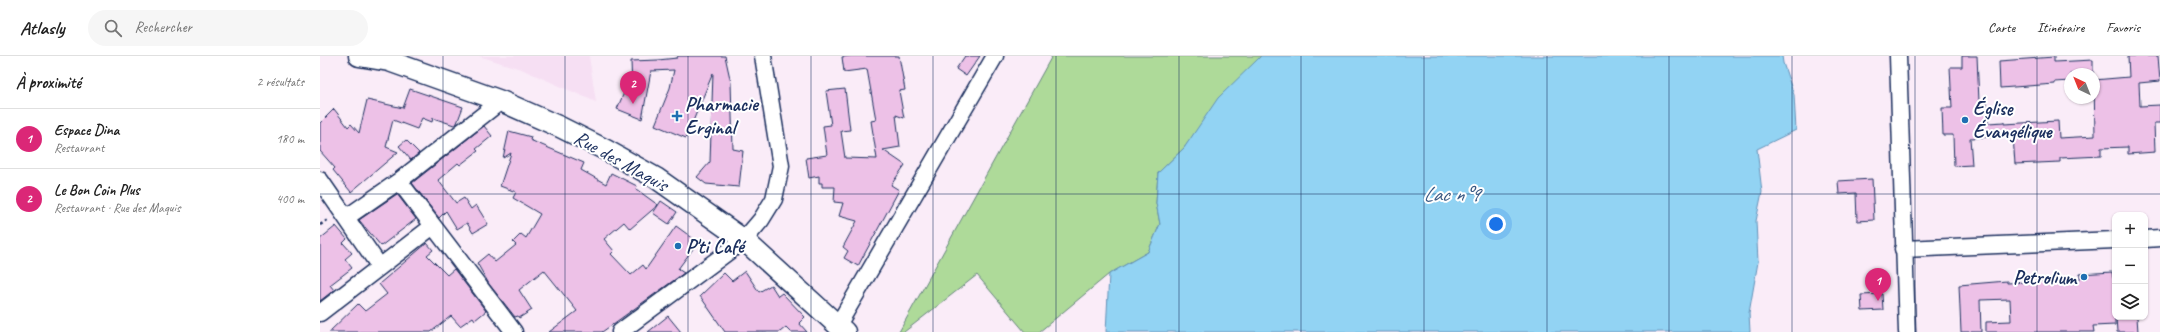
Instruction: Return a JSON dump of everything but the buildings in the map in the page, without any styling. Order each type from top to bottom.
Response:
[{"type":"street","name":"Rue des Maquis","points":[[359,56],[389,59],[500,101],[560,127],[656,178],[744,240],[840,330]]},
{"type":"street","points":[[620,332],[744,240],[761,220],[774,199],[781,166],[763,56]]},
{"type":"street","points":[[840,330],[995,56]]},
{"type":"street","points":[[1898,56],[1906,332]]},
{"type":"street","points":[[347,217],[399,181],[500,101]]},
{"type":"street","points":[[320,180],[347,217],[380,267]]},
{"type":"street","points":[[399,181],[514,332]]},
{"type":"street","points":[[320,313],[433,226]]},
{"type":"street","points":[[2148,238],[2160,238]]},
{"type":"street","points":[[1903,249],[2112,240]]},
{"type":"shaded area","points":[[479,56],[589,56],[596,102],[521,69]]},
{"type":"green space","points":[[1052,56],[1261,56],[1202,124],[1184,148],[1158,173],[1156,203],[1160,224],[1148,252],[1109,274],[1039,332],[1025,332],[977,275],[904,332],[899,332]]},
{"type":"water","name":"Lac n°9","points":[[1261,56],[1782,56],[1794,95],[1796,130],[1757,149],[1762,192],[1756,221],[1758,262],[1749,313],[1750,332],[1106,332],[1109,274],[1148,252],[1160,224],[1156,203],[1158,173],[1184,148],[1218,98]]},
{"type":"place","name":"Le Bon Coin Plus","points":[[633,104]]},
{"type":"place","name":"Pharmacie Erginal","points":[[677,116]]},
{"type":"place","name":"Église Évangélique","points":[[1965,120]]},
{"type":"place","name":"P'ti Café","points":[[678,246]]},
{"type":"place","name":"Petrolium","points":[[2084,277]]},
{"type":"place","name":"Espace Dina","points":[[1878,301]]}]
